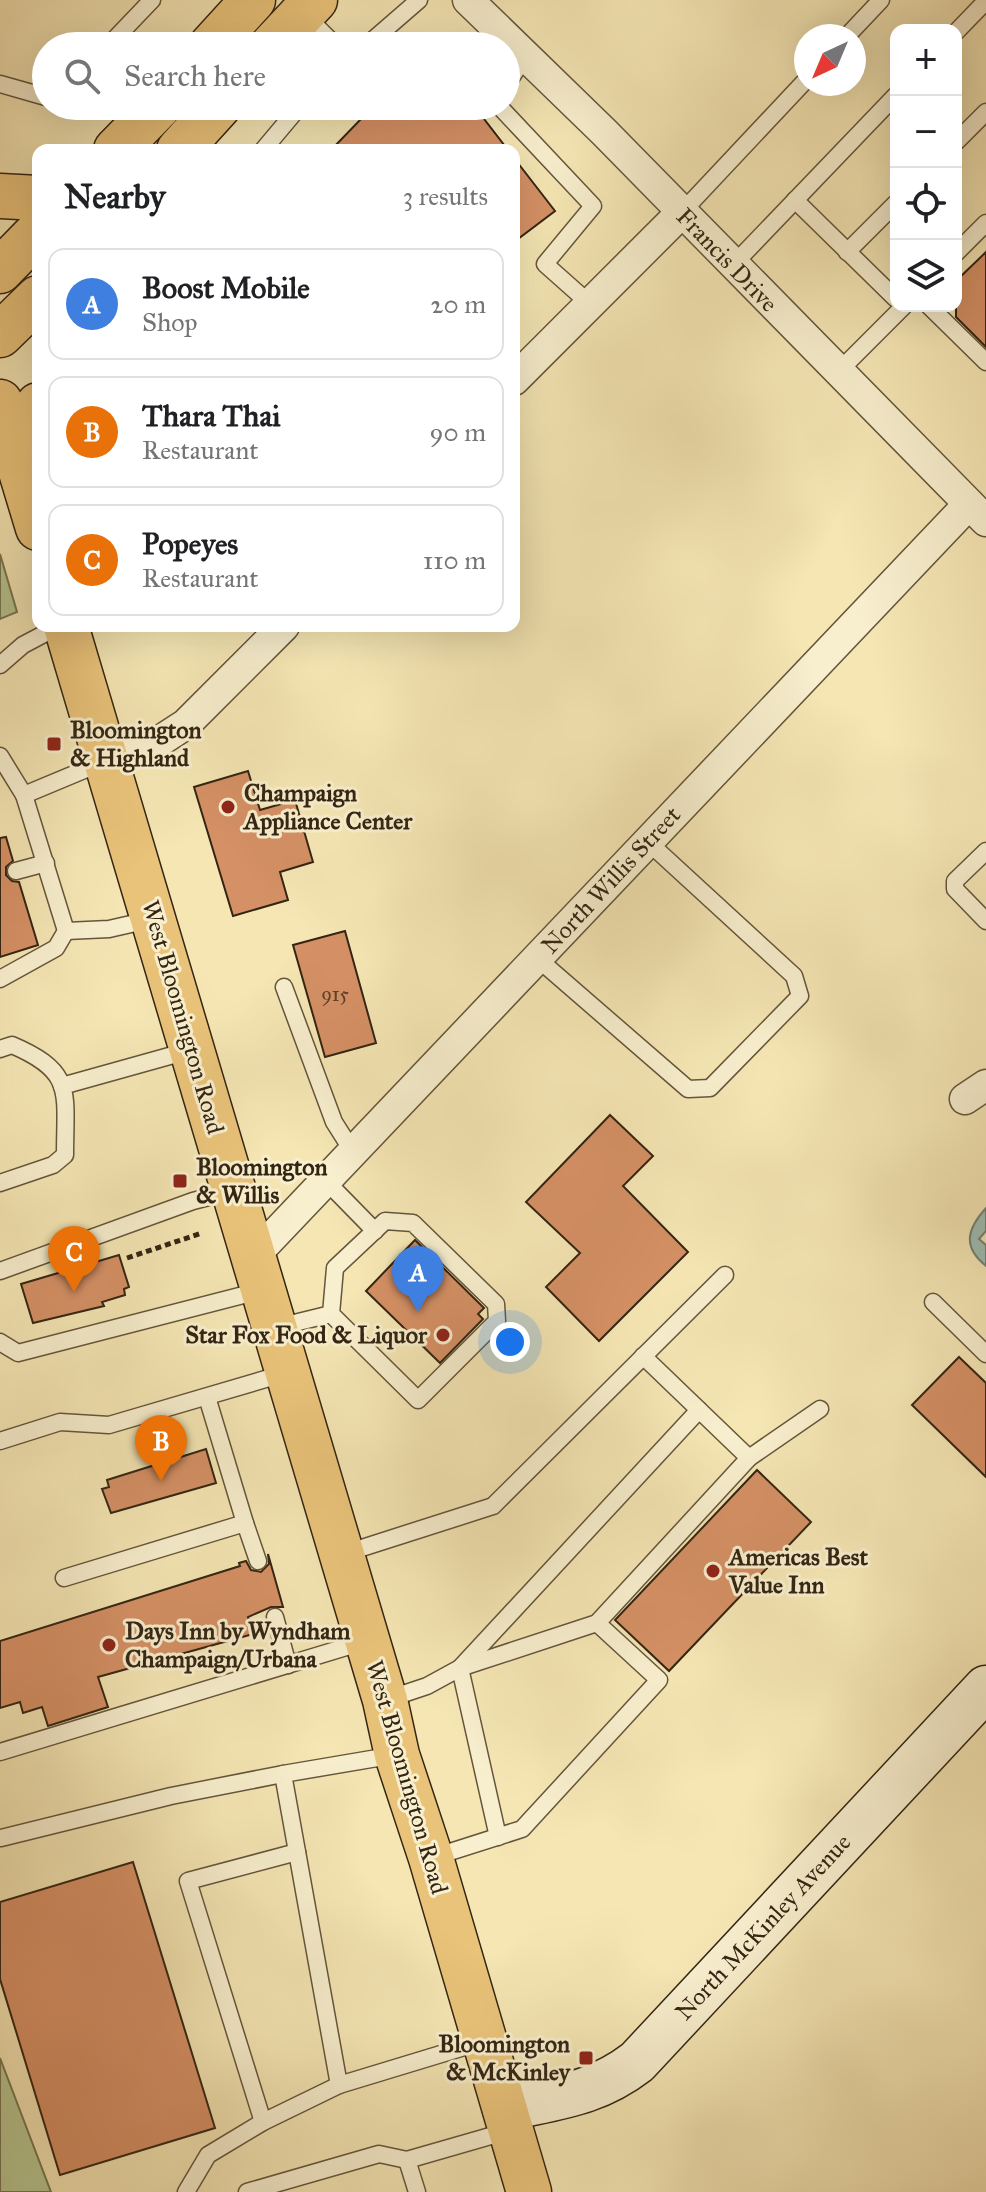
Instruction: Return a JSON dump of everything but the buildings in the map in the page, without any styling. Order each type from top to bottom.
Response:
[{"type":"main road","points":[[224,32],[253,0]]},
{"type":"main road","points":[[285,32],[309,7]]},
{"type":"main road","points":[[122,144],[145,120]]},
{"type":"main road","points":[[184,144],[206,120]]},
{"type":"main road","points":[[0,196],[32,198]]},
{"type":"main road","points":[[0,271],[32,238]]},
{"type":"main road","points":[[0,335],[32,304]]},
{"type":"main road","points":[[0,402],[24,506]]},
{"type":"main road","points":[[24,506],[32,448]]},
{"type":"main road","name":"West Bloomington Road","points":[[68,632],[385,1700],[397,1755],[431,1858],[529,2192]]},
{"type":"street","name":"Francis Drive","points":[[468,0],[501,32]]},
{"type":"street","name":"Francis Drive","points":[[520,51],[978,512]]},
{"type":"street","points":[[520,374],[682,212]]},
{"type":"street","name":"North Willis Street","points":[[265,1291],[326,1181],[647,841],[978,512]]},
{"type":"street","points":[[108,760],[149,748],[186,724],[278,632]]},
{"type":"street","name":"North McKinley Avenue","points":[[508,2119],[583,2094],[616,2078],[637,2062],[986,1688]]},
{"type":"lane","points":[[121,32],[152,0]]},
{"type":"lane","points":[[382,32],[419,0]]},
{"type":"lane","points":[[858,24],[881,0]]},
{"type":"lane","points":[[962,26],[986,1]]},
{"type":"lane","points":[[309,7],[326,32]]},
{"type":"lane","points":[[520,64],[525,56]]},
{"type":"lane","points":[[0,84],[32,93]]},
{"type":"lane","points":[[682,212],[794,93]]},
{"type":"lane","points":[[733,265],[895,96]]},
{"type":"lane","points":[[962,136],[986,112]]},
{"type":"lane","points":[[268,144],[290,120]]},
{"type":"lane","points":[[512,120],[593,206],[545,264],[590,304]]},
{"type":"lane","points":[[795,200],[890,293]]},
{"type":"lane","points":[[847,252],[890,209]]},
{"type":"lane","points":[[962,247],[986,223]]},
{"type":"lane","points":[[838,372],[897,312]]},
{"type":"lane","points":[[935,312],[986,362]]},
{"type":"lane","points":[[0,665],[23,645],[48,632]]},
{"type":"lane","points":[[0,756],[24,795],[66,931],[56,948],[0,979]]},
{"type":"lane","points":[[24,795],[108,760]]},
{"type":"lane","points":[[537,958],[688,1089],[710,1088],[800,996],[794,976],[647,841]]},
{"type":"lane","points":[[986,851],[955,881],[955,889],[986,921]]},
{"type":"lane","points":[[16,871],[46,863]]},
{"type":"lane","points":[[66,931],[109,929],[154,918]]},
{"type":"lane","points":[[284,987],[334,1122],[353,1152]]},
{"type":"lane","points":[[0,1049],[12,1045],[53,1066],[62,1086],[65,1155],[53,1165],[0,1183]]},
{"type":"lane","points":[[62,1086],[192,1050]]},
{"type":"lane","points":[[326,1181],[375,1231]]},
{"type":"lane","points":[[0,1271],[193,1201],[235,1191]]},
{"type":"lane","points":[[0,1342],[18,1353],[265,1291],[331,1314],[418,1400],[497,1321],[496,1304],[413,1223],[385,1221],[335,1268],[331,1314]]},
{"type":"lane","points":[[342,1555],[493,1506],[725,1275]]},
{"type":"lane","points":[[933,1302],[986,1354]]},
{"type":"lane","points":[[643,1356],[749,1458]]},
{"type":"lane","points":[[0,1441],[60,1422],[109,1425],[288,1373]]},
{"type":"lane","points":[[207,1397],[258,1561]]},
{"type":"lane","points":[[385,1700],[427,1686],[460,1668],[597,1623],[749,1458],[820,1409]]},
{"type":"lane","points":[[460,1668],[699,1410]]},
{"type":"lane","points":[[64,1578],[245,1523]]},
{"type":"lane","points":[[275,1617],[288,1665]]},
{"type":"lane","points":[[431,1858],[522,1829],[659,1680],[597,1623]]},
{"type":"lane","points":[[0,1752],[367,1641]]},
{"type":"lane","points":[[460,1668],[498,1837]]},
{"type":"lane","points":[[1,1838],[171,1796],[397,1755]]},
{"type":"lane","points":[[283,1774],[339,2085]]},
{"type":"lane","points":[[263,2122],[188,1881],[297,1852]]},
{"type":"lane","points":[[186,2192],[208,2155],[263,2122],[339,2085],[485,2041]]},
{"type":"lane","points":[[247,2192],[379,2154],[407,2160],[508,2119]]},
{"type":"lane","points":[[407,2160],[417,2192]]},
{"type":"path","points":[[127,1258],[202,1233]]},
{"type":"green space","points":[[0,554],[17,612],[0,619]]},
{"type":"green space","points":[[0,2058],[51,2192],[0,2192]]},
{"type":"water","points":[[986,1208],[986,1231],[979,1239],[986,1245],[986,1266],[973,1252],[970,1238],[975,1223]]},
{"type":"place","name":"Bloomington & Highland","points":[[54,744]]},
{"type":"place","name":"Champaign Appliance Center","points":[[228,807]]},
{"type":"place","name":"Bloomington & Willis","points":[[180,1181]]},
{"type":"place","name":"Popeyes","points":[[74,1292]]},
{"type":"place","name":"Boost Mobile","points":[[418,1312]]},
{"type":"place","name":"Star Fox Food & Liquor","points":[[443,1335]]},
{"type":"place","name":"Thara Thai","points":[[161,1481]]},
{"type":"place","name":"Americas Best Value Inn","points":[[713,1571]]},
{"type":"place","name":"Days Inn by Wyndham Champaign/Urbana","points":[[109,1645]]},
{"type":"place","name":"Bloomington & McKinley","points":[[586,2058]]}]
